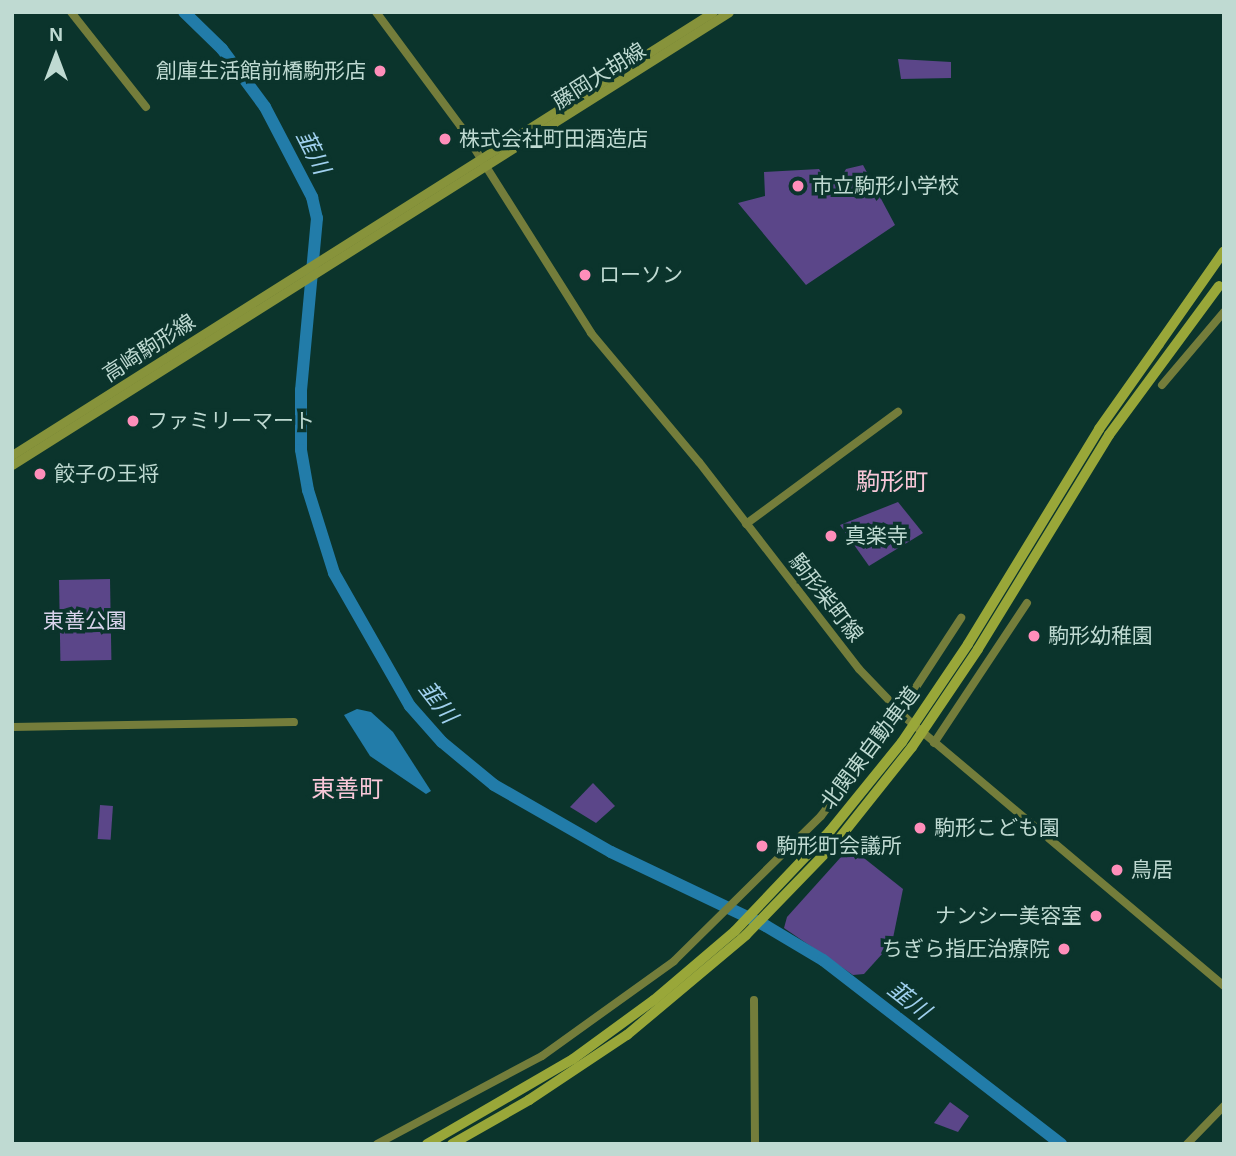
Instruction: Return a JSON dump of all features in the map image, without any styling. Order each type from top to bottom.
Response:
[{"type":"highway","points":[[1159,344],[1224,251]]},
{"type":"highway","name":"北関東自動車道","points":[[426,1144],[573,1059],[653,1000],[735,931],[830,831],[902,741],[968,644],[1099,429],[1159,344],[1224,262]]},
{"type":"highway","name":"北関東自動車道","points":[[452,1144],[529,1100],[627,1035],[746,935],[838,840],[912,747],[978,649],[1109,435],[1222,283]]},
{"type":"main road","name":"藤岡大胡線","points":[[480,159],[713,12]]},
{"type":"main road","name":"藤岡大胡線","points":[[486,168],[729,12]]},
{"type":"main road","name":"高崎駒形線","points":[[12,455],[480,159]]},
{"type":"main road","name":"高崎駒形線","points":[[12,465],[486,168]]},
{"type":"street","points":[[71,12],[146,107]]},
{"type":"street","name":"駒形柴町線","points":[[376,12],[437,92],[591,333],[859,669],[934,743],[1224,986]]},
{"type":"street","points":[[1162,385],[1224,312]]},
{"type":"street","points":[[746,524],[898,412]]},
{"type":"street","points":[[934,743],[1027,603]]},
{"type":"street","points":[[377,1144],[542,1056],[674,961],[725,914],[821,816],[900,710],[961,618]]},
{"type":"street","points":[[12,727],[294,722]]},
{"type":"street","points":[[754,1000],[755,1144]]},
{"type":"street","points":[[1187,1144],[1224,1106]]},
{"type":"green space","points":[[898,59],[951,62],[951,78],[901,79]]},
{"type":"green space","points":[[863,165],[895,225],[806,285],[738,203],[765,196],[764,172],[819,169],[826,180],[840,180],[846,169]]},
{"type":"green space","points":[[898,502],[923,533],[869,566],[840,525]]},
{"type":"green space","name":"東善公園","points":[[110,579],[111,660],[60,661],[59,580]]},
{"type":"green space","points":[[593,783],[615,806],[596,823],[570,807]]},
{"type":"green space","points":[[100,805],[113,806],[111,840],[98,839]]},
{"type":"green space","points":[[850,847],[903,889],[892,943],[864,974],[853,975],[784,928],[787,917]]},
{"type":"green space","points":[[950,1102],[969,1116],[958,1132],[934,1123]]},
{"type":"water","points":[[357,709],[371,712],[393,732],[431,791],[426,794],[370,756],[344,715]]},
{"type":"waterway","name":"韮川","points":[[184,12],[222,49],[265,107],[312,197],[317,218],[301,390],[301,450],[308,490],[334,573],[410,706],[442,742],[494,785],[611,852],[766,926],[823,960],[1061,1144]]},
{"type":"place","name":"創庫生活館前橋駒形店","points":[[380,71]]},
{"type":"place","name":"株式会社町田酒造店","points":[[445,139]]},
{"type":"place","name":"市立駒形小学校","points":[[798,186]]},
{"type":"place","name":"ローソン","points":[[585,275]]},
{"type":"place","name":"ファミリーマート","points":[[133,421]]},
{"type":"place","name":"餃子の王将","points":[[40,474]]},
{"type":"place","name":"真楽寺","points":[[831,536]]},
{"type":"place","name":"駒形幼稚園","points":[[1034,636]]},
{"type":"place","name":"駒形こども園","points":[[920,828]]},
{"type":"place","name":"駒形町会議所","points":[[762,846]]},
{"type":"place","name":"鳥居","points":[[1117,870]]},
{"type":"place","name":"ナンシー美容室","points":[[1096,916]]},
{"type":"place","name":"ちぎら指圧治療院","points":[[1064,949]]},
{"type":"district","name":"駒形町","points":[[892,482]]},
{"type":"district","name":"東善町","points":[[347,789]]}]
